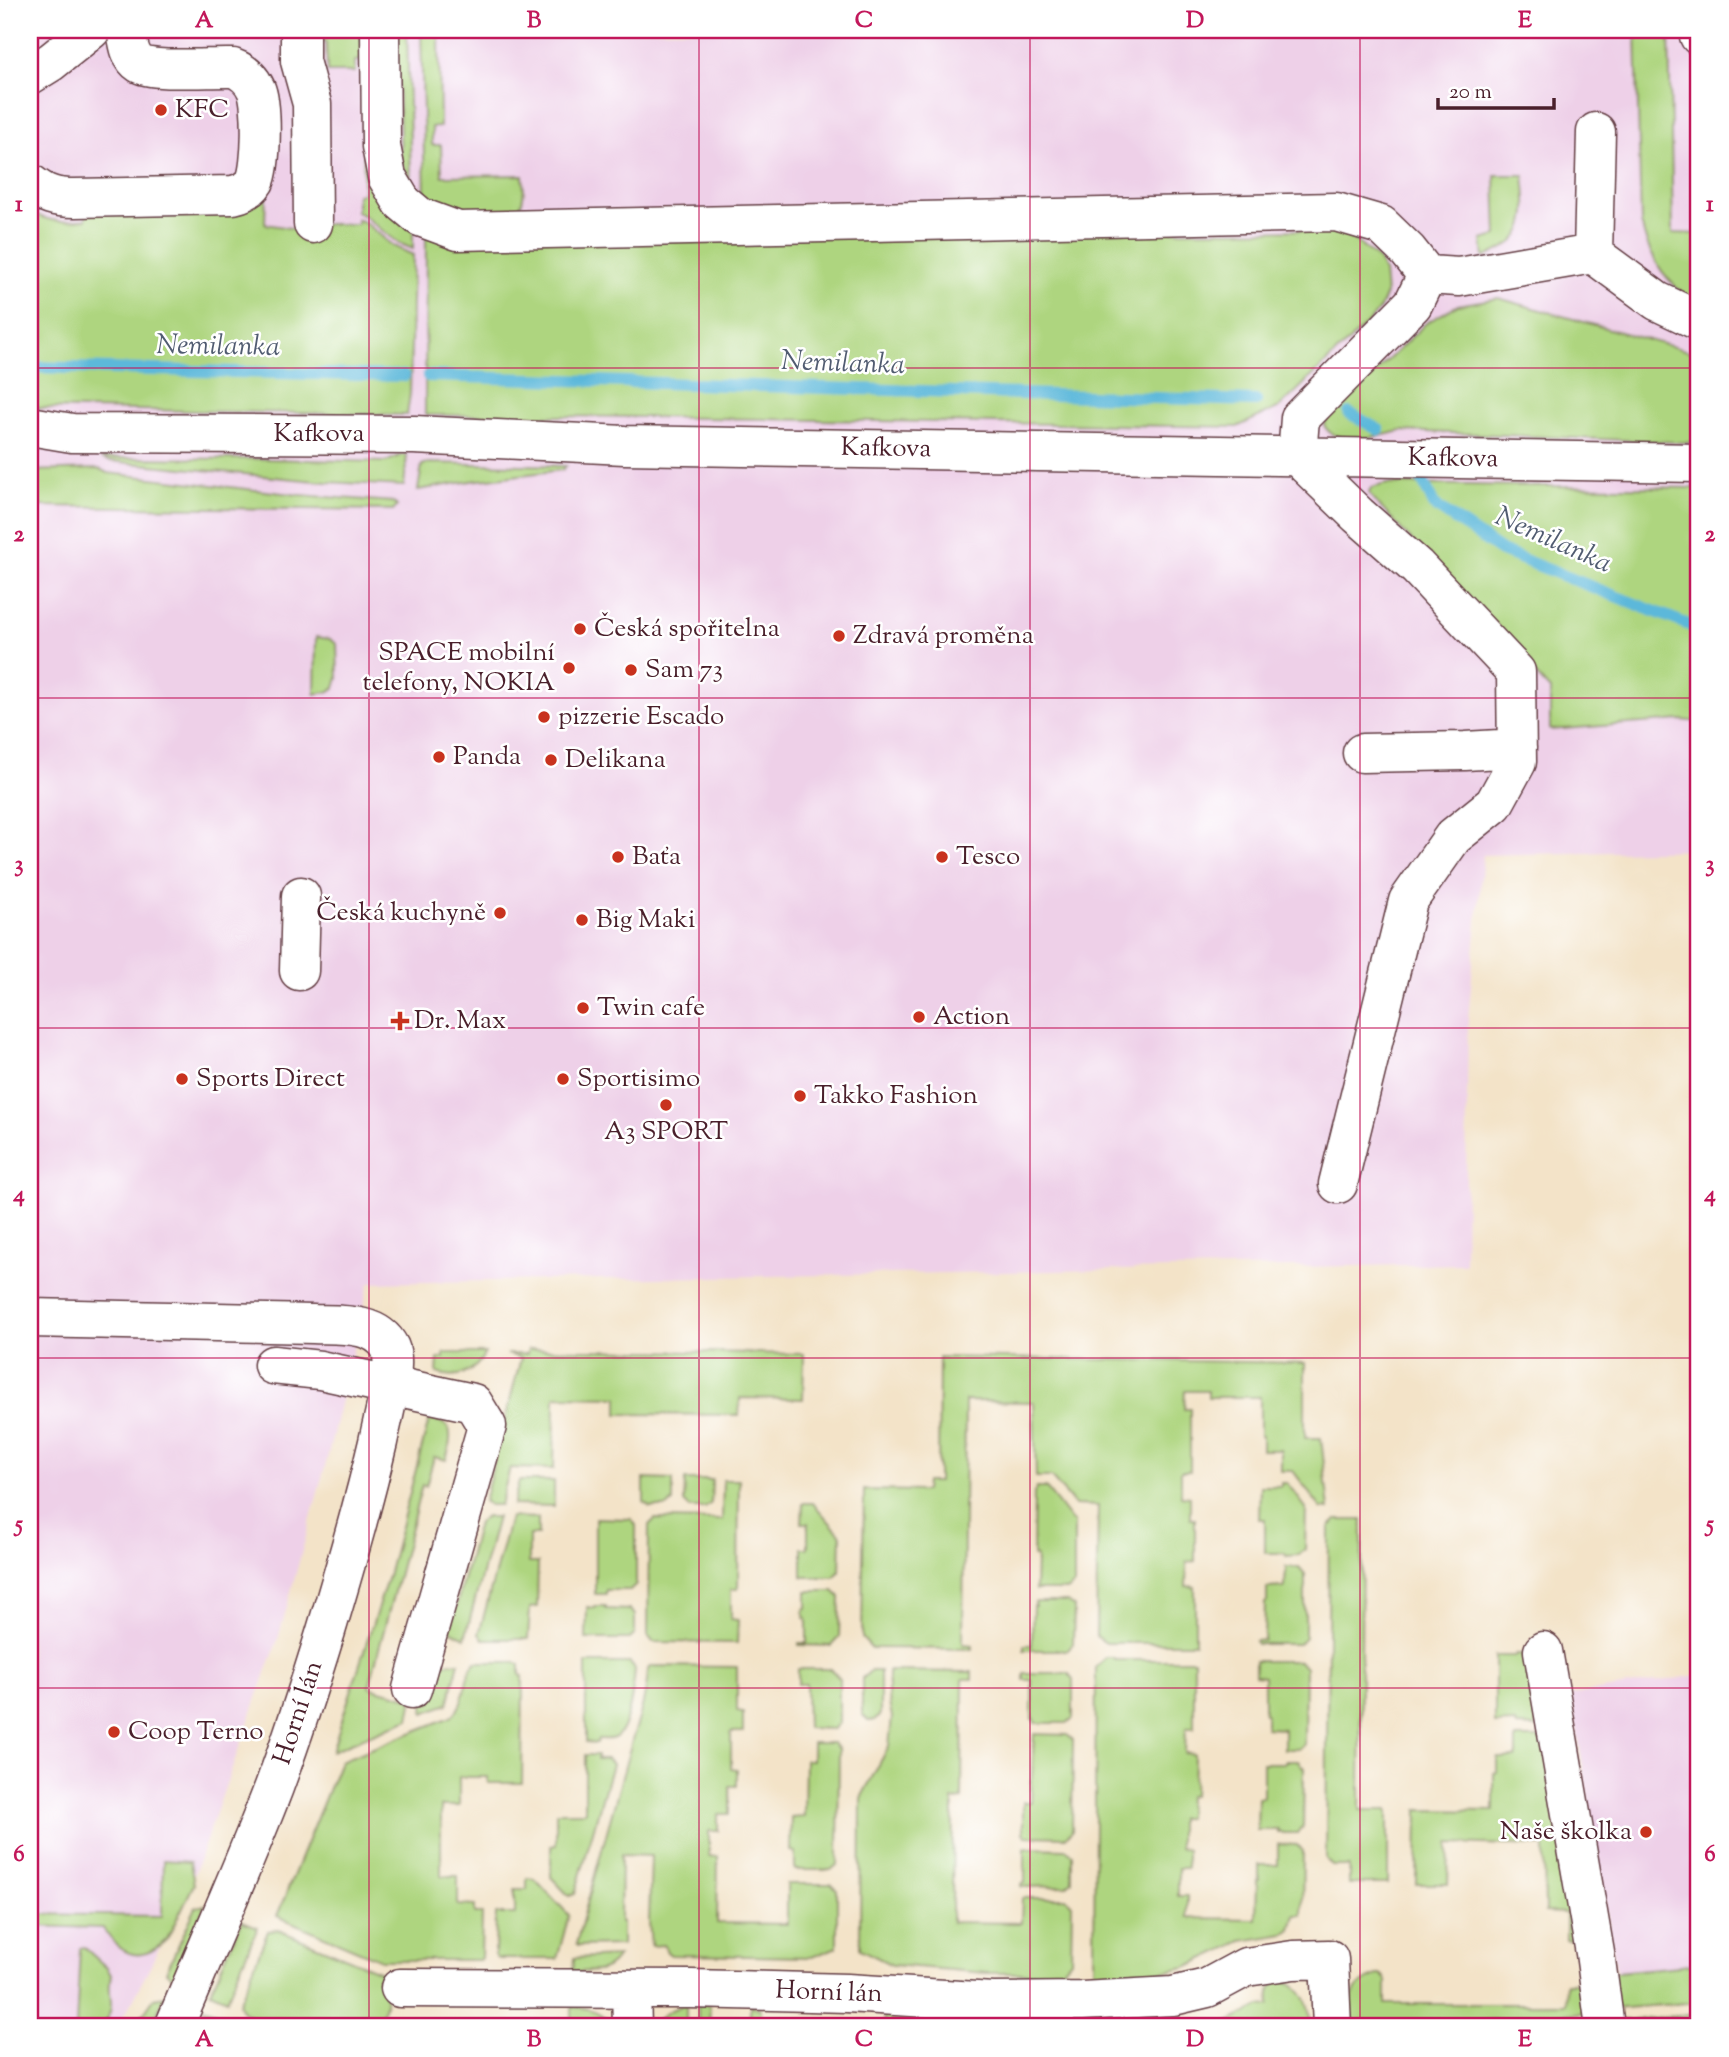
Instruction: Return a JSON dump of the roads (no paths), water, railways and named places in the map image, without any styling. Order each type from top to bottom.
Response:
[{"type":"street","points":[[37,60],[91,30]]},
{"type":"street","points":[[30,183],[56,198],[223,196],[239,194],[251,186],[259,166],[261,120],[258,92],[251,80],[233,68],[147,68],[135,59],[126,30]]},
{"type":"street","points":[[300,30],[300,61],[312,104],[313,224]]},
{"type":"street","points":[[380,30],[381,146],[387,177],[402,202],[420,217],[458,231],[1336,212],[1381,225],[1408,251],[1427,275],[1460,277],[1594,254],[1657,300],[1699,321]]},
{"type":"street","points":[[1699,30],[1699,36]]},
{"type":"street","points":[[1594,254],[1596,132]]},
{"type":"street","points":[[1338,1184],[1408,901],[1452,836],[1494,804],[1517,762],[1516,672],[1417,567],[1297,456],[1300,418],[1413,304],[1427,275]]},
{"type":"street","name":"Kafkova","points":[[30,426],[72,433],[414,435],[625,445],[1699,463]]},
{"type":"street","name":"Kafkova","points":[[30,440],[72,433]]},
{"type":"street","points":[[1362,753],[1517,748]]},
{"type":"street","points":[[299,971],[301,896]]},
{"type":"street","name":"Horní lán","points":[[30,1318],[313,1324],[364,1328],[374,1332],[389,1345],[392,1354],[389,1387],[356,1529],[293,1733],[252,1842],[174,2027]]},
{"type":"street","points":[[272,1365],[320,1370],[473,1403],[487,1426],[412,1689]]},
{"type":"street","points":[[1543,1651],[1595,1953],[1605,2027]]},
{"type":"street","name":"Horní lán","points":[[400,1988],[847,1993],[993,2002],[1148,1999],[1207,1988],[1246,1967],[1293,1960],[1329,1959],[1332,2027]]},
{"type":"street","points":[[631,1989],[632,2027]]},
{"type":"waterway","name":"Nemilanka","points":[[30,367],[404,376]]},
{"type":"waterway","name":"Nemilanka","points":[[428,376],[1256,401]]},
{"type":"waterway","name":"Nemilanka","points":[[1349,413],[1379,430]]},
{"type":"waterway","name":"Nemilanka","points":[[1415,464],[1434,505],[1501,551],[1699,629]]},
{"type":"place","name":"KFC","points":[[161,110]]},
{"type":"place","name":"Česká spořitelna","points":[[580,629]]},
{"type":"place","name":"Zdravá proměna","points":[[839,636]]},
{"type":"place","name":"SPACE mobilní telefony, NOKIA","points":[[569,668]]},
{"type":"place","name":"Sam 73","points":[[631,670]]},
{"type":"place","name":"pizzerie Escado","points":[[544,717]]},
{"type":"place","name":"Panda","points":[[439,757]]},
{"type":"place","name":"Delikana","points":[[551,760]]},
{"type":"place","name":"Baťa","points":[[618,857]]},
{"type":"place","name":"Tesco","points":[[942,857]]},
{"type":"place","name":"Česká kuchyně","points":[[500,913]]},
{"type":"place","name":"Big Maki","points":[[582,920]]},
{"type":"place","name":"Twin cafe","points":[[583,1008]]},
{"type":"place","name":"Action","points":[[919,1017]]},
{"type":"place","name":"Dr. Max","points":[[400,1021]]},
{"type":"place","name":"Sports Direct","points":[[182,1079]]},
{"type":"place","name":"Sportisimo","points":[[563,1079]]},
{"type":"place","name":"Takko Fashion","points":[[800,1096]]},
{"type":"place","name":"A3 SPORT","points":[[666,1105]]},
{"type":"place","name":"Coop Terno","points":[[114,1732]]},
{"type":"place","name":"Naše školka","points":[[1646,1832]]}]
